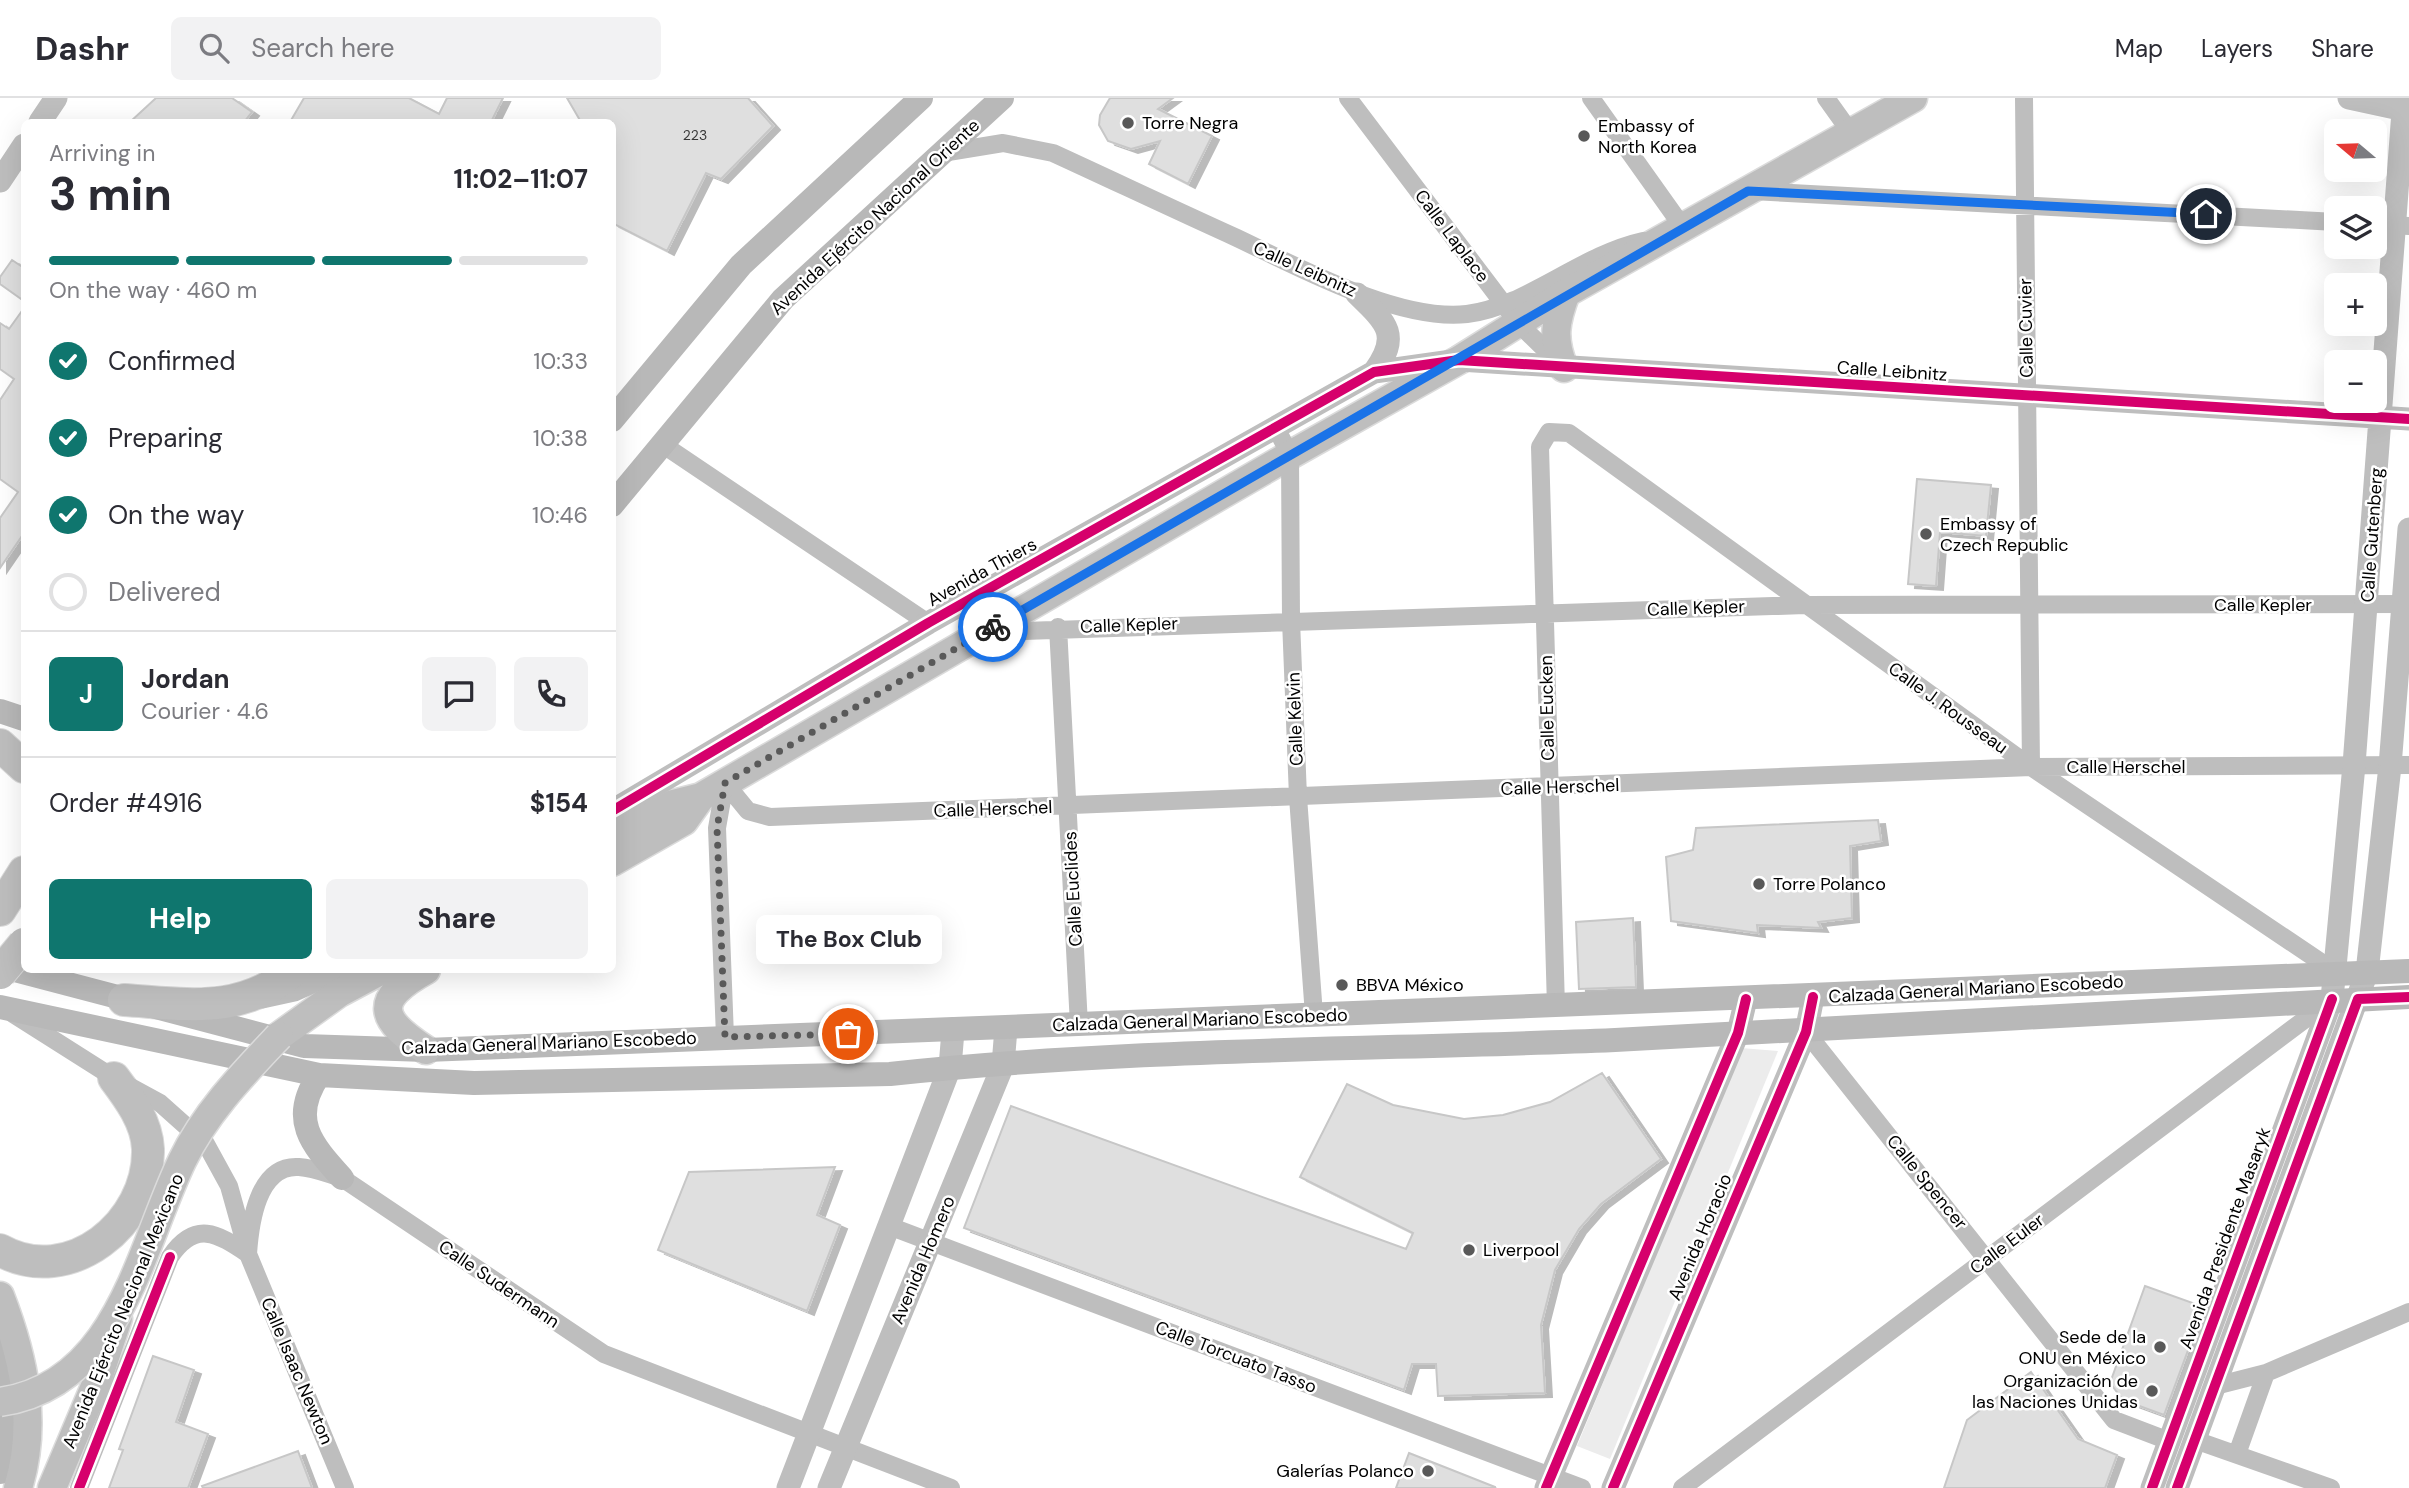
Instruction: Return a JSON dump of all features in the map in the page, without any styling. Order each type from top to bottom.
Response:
[{"type":"highway","points":[[1,745],[21,764]]},
{"type":"highway","points":[[0,910],[21,877]]},
{"type":"highway","points":[[124,1000],[211,1004],[249,998],[266,991],[290,973]]},
{"type":"highway","points":[[0,1250],[30,1259],[69,1258],[95,1249],[111,1235],[134,1202],[145,1177],[146,1137],[133,1105],[114,1078]]},
{"type":"main road","points":[[616,415],[741,265],[921,98]]},
{"type":"main road","name":"Avenida Ejército Nacional Oriente","points":[[616,504],[662,444],[783,299],[1002,98]]},
{"type":"main road","points":[[616,837],[673,804],[701,797],[1290,454],[1459,360],[1511,314],[1566,293],[1913,98]]},
{"type":"main road","points":[[1564,368],[1554,335],[1555,323],[1566,293]]},
{"type":"main road","points":[[0,711],[21,718]]},
{"type":"main road","points":[[616,860],[684,821],[701,797]]},
{"type":"main road","points":[[0,916],[21,892]]},
{"type":"main road","name":"Calzada General Mariano Escobedo","points":[[5,978],[124,1000],[304,1046],[426,1050],[1813,997],[2334,971],[2409,971]]},
{"type":"main road","name":"Avenida Ejército Nacional Mexicano","points":[[52,1488],[96,1384],[124,1300],[183,1159],[221,1097],[279,1035],[339,993],[376,973]]},
{"type":"main road","points":[[420,973],[400,984],[391,998],[389,1013],[396,1030],[426,1050]]},
{"type":"main road","name":"Calzada General Mariano Escobedo","points":[[5,978],[319,1075],[474,1083],[890,1074],[950,1067],[1738,1032],[1806,1032],[2332,999],[2409,997]]},
{"type":"main road","points":[[319,1075],[307,1093],[303,1110],[309,1136],[342,1178]]},
{"type":"main road","points":[[0,1296],[30,1430],[26,1462],[18,1488]]},
{"type":"main road","points":[[0,1402],[40,1391],[78,1366],[105,1335],[124,1300]]},
{"type":"main road","points":[[0,1472],[12,1415],[6,1356],[9,1343]]},
{"type":"street","points":[[42,119],[57,98]]},
{"type":"street","name":"Calle Laplace","points":[[1348,98],[1511,314],[1564,368]]},
{"type":"street","points":[[1591,98],[1676,231]]},
{"type":"street","points":[[1826,98],[1851,133]]},
{"type":"street","name":"Calle Cuvier","points":[[2024,98],[2031,767]]},
{"type":"street","points":[[2349,98],[2405,107]]},
{"type":"street","name":"Calle Gutenberg","points":[[2334,971],[2354,765],[2393,225],[2405,107]]},
{"type":"street","name":"Calle Leibnitz","points":[[943,153],[1003,143],[1053,153],[1357,294],[1420,310],[1511,314],[1618,246],[1676,231]]},
{"type":"street","points":[[0,181],[21,150]]},
{"type":"street","points":[[1748,191],[2025,203],[2324,221]]},
{"type":"street","points":[[1357,294],[1380,316],[1389,334],[1387,354],[1374,372]]},
{"type":"street","name":"Calle Leibnitz","points":[[1374,372],[1459,360],[2409,419]]},
{"type":"street","name":"Avenida Thiers","points":[[616,809],[928,623],[1374,372]]},
{"type":"street","name":"Calle Kelvin","points":[[1275,426],[1290,454],[1291,620],[1298,797],[1314,1016]]},
{"type":"street","name":"Calle Eucken","points":[[1556,1007],[1540,447],[1549,432],[1560,430],[1569,433]]},
{"type":"street","name":"Calle J. Rousseau","points":[[1569,433],[2031,767],[2334,971]]},
{"type":"street","points":[[662,444],[928,623]]},
{"type":"street","name":"Calle Gutenberg","points":[[2358,999],[2367,972],[2400,766],[2409,529]]},
{"type":"street","name":"Calle Kepler","points":[[983,633],[1058,627],[1805,605],[2406,604]]},
{"type":"street","name":"Calle Euclides","points":[[1058,627],[1070,807],[1079,1025]]},
{"type":"street","name":"Calle Herschel","points":[[725,783],[748,811],[770,817],[2031,767],[2400,766]]},
{"type":"street","points":[[725,783],[717,828],[725,1037]]},
{"type":"street","name":"Avenida Presidente Masaryk","points":[[2152,1488],[2332,999],[2334,971]]},
{"type":"street","points":[[249,998],[294,990],[331,973]]},
{"type":"street","name":"Calle Isaac Newton","points":[[5,978],[114,1078],[160,1103],[206,1144],[229,1185],[248,1254],[345,1488]]},
{"type":"street","name":"Avenida Horacio","points":[[1613,1488],[1806,1032],[1813,997]]},
{"type":"street","points":[[1548,1482],[1738,1032],[1746,999]]},
{"type":"street","name":"Calle Euler","points":[[1682,1488],[2332,999]]},
{"type":"street","points":[[2177,1488],[2358,999]]},
{"type":"street","name":"Avenida Homero","points":[[829,1488],[1003,1065],[1006,1028]]},
{"type":"street","points":[[788,1488],[950,1067],[953,1031]]},
{"type":"street","name":"Calle Spencer","points":[[1806,1032],[2114,1420],[2169,1441]]},
{"type":"street","name":"Calle Sudermann","points":[[248,1254],[251,1221],[257,1201],[279,1172],[297,1166],[342,1178],[604,1354],[845,1448]]},
{"type":"street","name":"Calle Torcuato Tasso","points":[[890,1226],[1548,1482],[1582,1488]]},
{"type":"street","name":"Avenida Ejército Nacional Mexicano","points":[[79,1488],[170,1257],[180,1243],[192,1234],[210,1233],[248,1254]]},
{"type":"street","points":[[2215,1386],[2266,1373],[2409,1312]]},
{"type":"street","points":[[2237,1454],[2266,1373]]},
{"type":"street","points":[[2195,1440],[2330,1488]]},
{"type":"street","points":[[845,1448],[951,1488]]},
{"type":"shaded area","points":[[1741,1048],[1778,1051],[1610,1459],[1577,1446]]},
{"type":"building","points":[[156,98],[232,98],[252,112],[246,119],[133,119]]},
{"type":"building","points":[[304,98],[409,98],[439,114],[447,98],[503,98],[492,119],[292,119]]},
{"type":"building","points":[[567,98],[748,98],[773,126],[721,179],[706,173],[667,251],[616,225],[616,119],[579,119]]},
{"type":"building","points":[[1110,98],[1173,98],[1158,109],[1212,136],[1188,184],[1149,164],[1160,141],[1131,149],[1108,141],[1099,125],[1100,115]]},
{"type":"building","points":[[12,260],[21,266],[21,299],[0,284],[0,277]]},
{"type":"building","points":[[21,312],[21,537],[0,568],[0,518],[18,492],[0,479],[0,400],[14,379],[0,369],[0,323],[9,329]]},
{"type":"building","name":"Embassy of Czech Republic","points":[[1917,479],[1991,485],[1986,536],[1940,532],[1936,586],[1908,584]]},
{"type":"building","name":"Torre Polanco","points":[[1878,820],[1881,841],[1850,846],[1852,918],[1818,922],[1821,928],[1757,925],[1758,933],[1671,921],[1666,857],[1693,850],[1696,828]]},
{"type":"building","points":[[1633,918],[1636,987],[1579,989],[1576,922]]},
{"type":"building","points":[[1602,1073],[1661,1159],[1601,1204],[1579,1229],[1555,1270],[1541,1325],[1545,1393],[1438,1396],[1436,1364],[1412,1364],[1404,1390],[964,1228],[1011,1106],[1406,1249],[1413,1233],[1300,1177],[1347,1084],[1393,1105],[1464,1119],[1503,1115],[1550,1102]]},
{"type":"building","points":[[835,1167],[817,1215],[840,1225],[807,1311],[658,1250],[689,1172]]},
{"type":"building","name":"Sede de la ONU en México","points":[[2145,1286],[2204,1307],[2164,1415],[2123,1400],[2110,1383]]},
{"type":"building","points":[[153,1356],[194,1370],[176,1422],[208,1434],[188,1488],[109,1488],[123,1450],[119,1449]]},
{"type":"building","points":[[2031,1372],[2078,1439],[2117,1455],[2105,1488],[1944,1488],[1967,1420]]},
{"type":"building","points":[[298,1451],[312,1488],[202,1486]]},
{"type":"building","name":"Galerías Polanco","points":[[1409,1453],[1495,1487],[1495,1488],[1396,1488]]},
{"type":"cycle path","points":[[616,809],[928,623],[1374,372],[1459,360],[2409,419]]},
{"type":"cycle path","points":[[1613,1488],[1806,1032],[1813,997]]},
{"type":"cycle path","points":[[2177,1488],[2358,999],[2409,997]]},
{"type":"cycle path","points":[[1546,1488],[1738,1033],[1746,999]]},
{"type":"cycle path","points":[[2152,1488],[2332,999]]},
{"type":"cycle path","points":[[79,1488],[170,1257]]},
{"type":"way so far","points":[[848,1034],[725,1037],[717,828],[725,783],[993,627]]},
{"type":"place","name":"Torre Negra","points":[[1128,123]]},
{"type":"place","name":"Embassy of North Korea","points":[[1584,136]]},
{"type":"place","name":"Embassy of Czech Republic","points":[[1926,534]]},
{"type":"place","name":"Torre Polanco","points":[[1759,884]]},
{"type":"place","name":"BBVA México","points":[[1342,985]]},
{"type":"place","name":"The Box Club","points":[[848,1034]]},
{"type":"place","name":"Liverpool","points":[[1469,1250]]},
{"type":"place","name":"Sede de la ONU en México","points":[[2160,1347]]},
{"type":"place","name":"Organización de las Naciones Unidas","points":[[2152,1391]]},
{"type":"place","name":"Galerías Polanco","points":[[1428,1471]]},
{"type":"route","points":[[993,627],[1290,454],[1459,360],[1566,293],[1682,226],[1748,191],[2206,214]]}]
